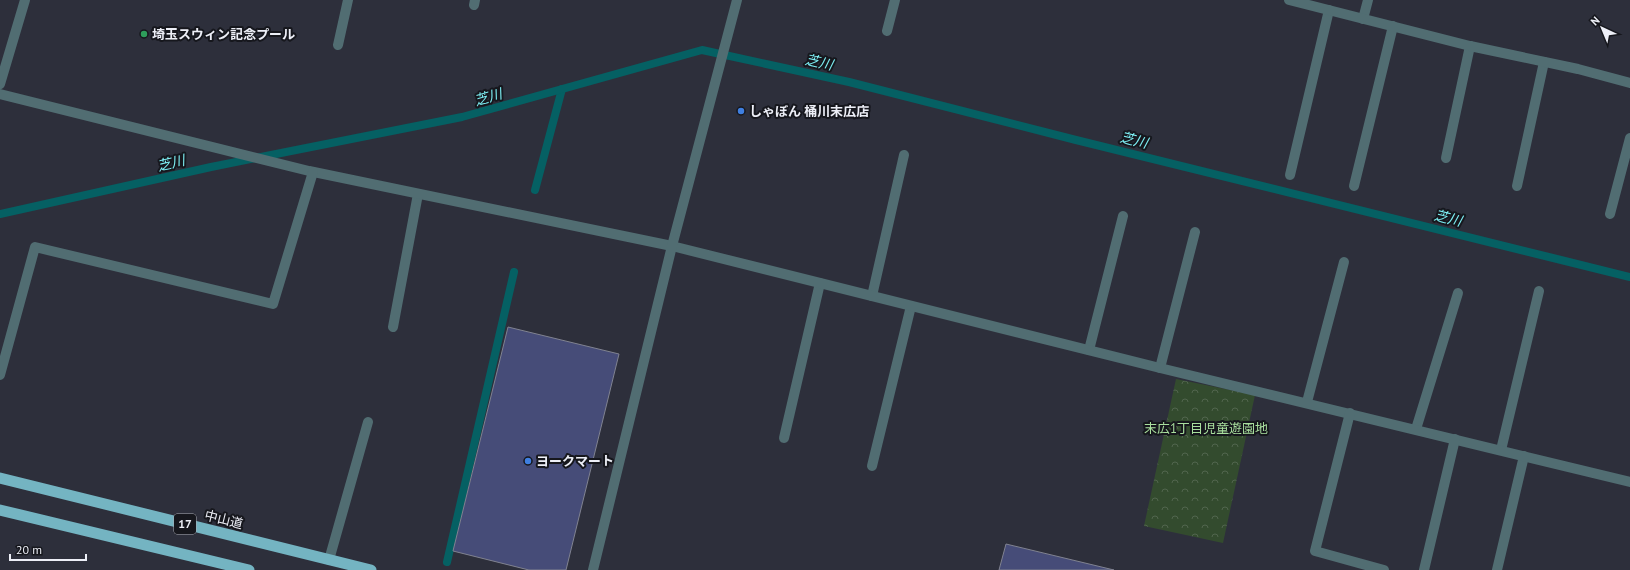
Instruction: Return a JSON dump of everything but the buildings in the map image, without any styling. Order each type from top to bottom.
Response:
[{"type":"highway","name":"中山道","points":[[0,478],[371,570]]},
{"type":"highway","name":"17","points":[[0,510],[249,570]]},
{"type":"street","points":[[0,84],[25,0]]},
{"type":"street","points":[[338,45],[348,0]]},
{"type":"street","points":[[593,570],[672,246],[737,0]]},
{"type":"street","points":[[888,31],[895,0]]},
{"type":"street","points":[[1289,0],[1470,46],[1578,69],[1630,83]]},
{"type":"street","points":[[1363,19],[1368,0]]},
{"type":"street","points":[[1290,175],[1329,10]]},
{"type":"street","points":[[1354,186],[1392,26]]},
{"type":"street","points":[[1446,158],[1470,46]]},
{"type":"street","points":[[1517,186],[1544,62]]},
{"type":"street","points":[[0,94],[311,172],[672,246],[1160,368],[1307,402],[1630,482]]},
{"type":"street","points":[[1610,214],[1630,138]]},
{"type":"street","points":[[872,296],[904,155]]},
{"type":"street","points":[[0,375],[35,248],[273,304],[311,172]]},
{"type":"street","points":[[393,326],[418,194]]},
{"type":"street","points":[[1090,350],[1123,216]]},
{"type":"street","points":[[1160,368],[1195,232]]},
{"type":"street","points":[[1307,402],[1344,262]]},
{"type":"street","points":[[784,438],[820,284]]},
{"type":"street","points":[[1502,450],[1539,291]]},
{"type":"street","points":[[1416,429],[1458,292]]},
{"type":"street","points":[[872,466],[910,306]]},
{"type":"street","points":[[1350,413],[1315,551],[1384,570]]},
{"type":"street","points":[[329,560],[368,422]]},
{"type":"street","points":[[1424,570],[1455,439]]},
{"type":"street","points":[[1497,570],[1524,456]]},
{"type":"green space","name":"末広1丁目児童遊園地","points":[[1176,379],[1255,395],[1223,543],[1144,526]]},
{"type":"waterway","name":"芝川","points":[[0,214],[211,167],[462,117],[702,50],[849,82],[1076,140],[1630,277]]},
{"type":"waterway","points":[[535,190],[562,89]]},
{"type":"waterway","points":[[447,562],[514,272]]},
{"type":"place","name":"埼玉スウィン記念プール","points":[[144,34]]},
{"type":"place","name":"しゃぼん 桶川末広店","points":[[741,111]]},
{"type":"place","name":"ヨークマート","points":[[528,461]]}]
